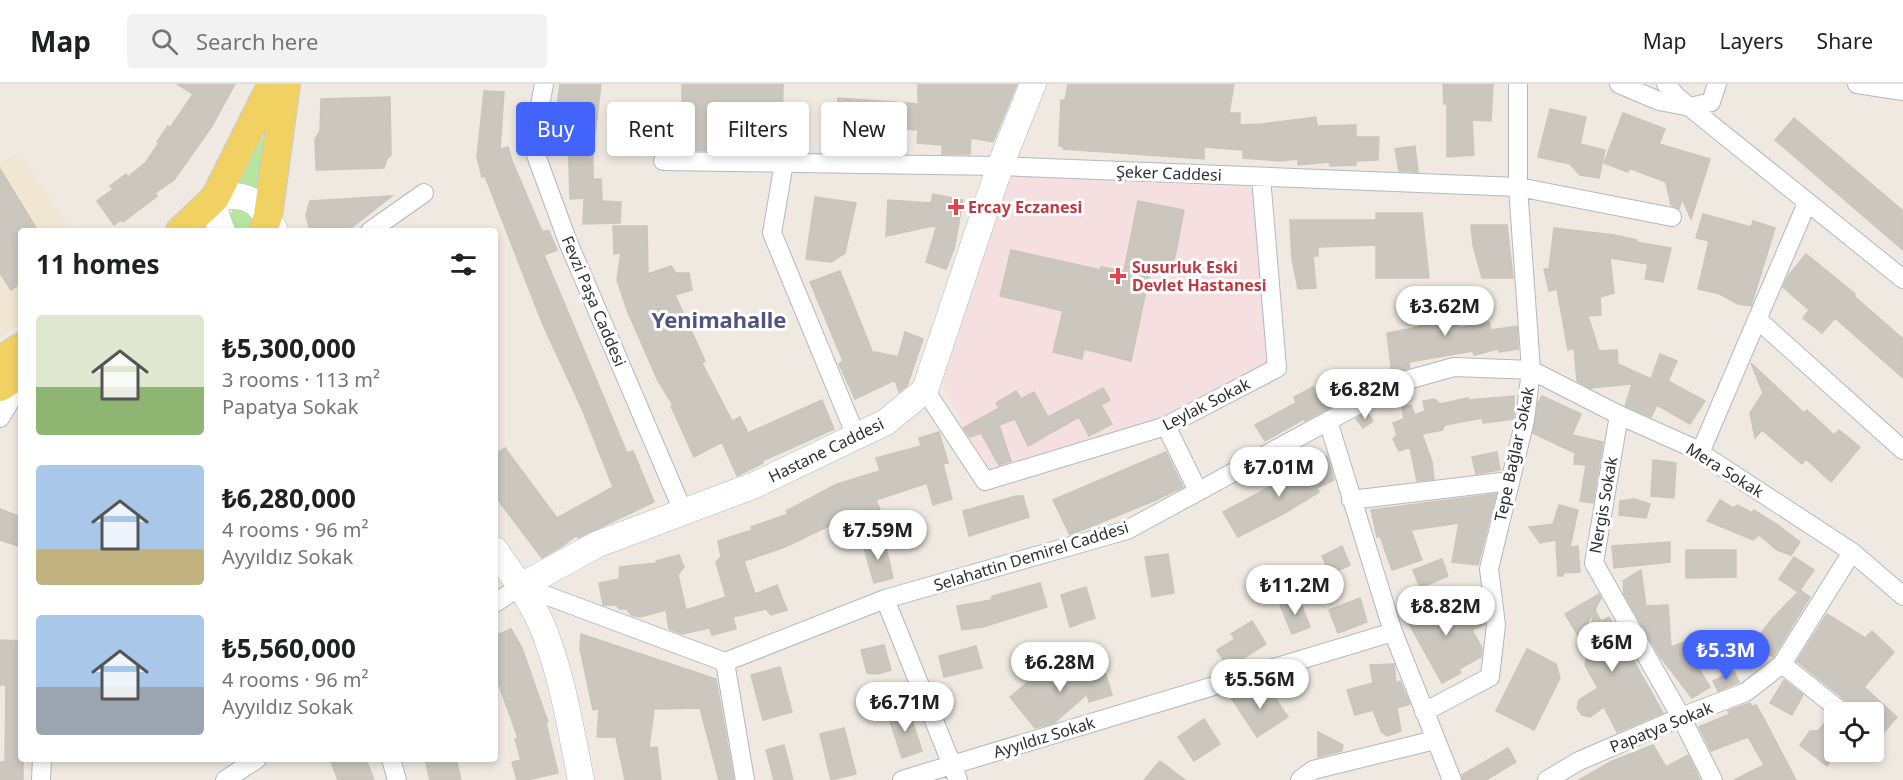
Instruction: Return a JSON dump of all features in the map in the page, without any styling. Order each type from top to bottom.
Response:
[{"type":"main road","points":[[183,228],[215,198],[272,84]]},
{"type":"main road","points":[[269,226],[286,84]]},
{"type":"main road","points":[[0,361],[18,349]]},
{"type":"main road","points":[[0,387],[18,376]]},
{"type":"street","name":"Fevzi Paşa Caddesi","points":[[544,84],[535,132],[536,155],[568,242],[683,512]]},
{"type":"street","points":[[926,390],[1000,166],[1033,84]]},
{"type":"street","name":"Tepe Bağlar Sokak","points":[[1424,712],[1490,677],[1496,625],[1490,569],[1525,420],[1531,370],[1518,187],[1518,84]]},
{"type":"street","points":[[1620,84],[1659,101],[1690,107],[1711,102],[1717,84]]},
{"type":"street","points":[[1666,84],[1677,97],[1903,279]]},
{"type":"street","points":[[1857,84],[1903,92]]},
{"type":"street","name":"Şeker Caddesi","points":[[663,161],[1000,166],[1518,187],[1672,217]]},
{"type":"street","points":[[784,163],[772,233],[856,436]]},
{"type":"street","name":"Leylak Sokak","points":[[926,390],[985,481],[1166,426],[1277,368],[1261,177]]},
{"type":"street","points":[[374,228],[424,193]]},
{"type":"street","points":[[221,228],[216,215],[215,198],[231,195],[249,198],[259,205],[269,226]]},
{"type":"street","points":[[1700,453],[1807,203]]},
{"type":"street","points":[[1757,319],[1903,450]]},
{"type":"street","name":"Selahattin Demirel Caddesi","points":[[725,662],[885,599],[1127,530],[1400,382],[1454,367],[1531,370]]},
{"type":"street","name":"Mera Sokak","points":[[1531,370],[1618,415],[1700,453],[1852,552],[1903,596]]},
{"type":"street","points":[[0,418],[18,388]]},
{"type":"street","name":"Hastane Caddesi","points":[[521,586],[598,544],[755,485],[886,422],[926,390]]},
{"type":"street","name":"Nergis Sokak","points":[[1618,415],[1594,563],[1681,717],[1713,780]]},
{"type":"street","points":[[1328,421],[1393,632],[1452,780]]},
{"type":"street","points":[[1166,426],[1198,491]]},
{"type":"street","points":[[1351,500],[1510,482]]},
{"type":"street","name":"Papatya Sokak","points":[[1547,780],[1580,761],[1681,717],[1746,692],[1782,664],[1852,552]]},
{"type":"street","points":[[498,554],[521,586],[544,631],[565,695],[581,780]]},
{"type":"street","points":[[498,601],[521,586]]},
{"type":"street","points":[[521,586],[725,662],[745,780]]},
{"type":"street","points":[[885,599],[956,772]]},
{"type":"street","name":"Ayyıldız Sokak","points":[[902,780],[956,772],[1393,632]]},
{"type":"street","points":[[1782,664],[1830,702]]},
{"type":"street","points":[[1300,780],[1313,771],[1435,740]]},
{"type":"street","points":[[41,780],[42,762]]},
{"type":"street","points":[[225,780],[252,762]]},
{"type":"street","points":[[392,762],[397,780]]},
{"type":"shaded area","points":[[19,153],[69,228],[18,228],[18,325],[0,337],[0,164]]},
{"type":"shaded area","name":"Susurluk Eski Devlet Hastanesi","points":[[1004,175],[1254,188],[1269,364],[1163,417],[986,471],[943,384]]},
{"type":"green space","points":[[270,126],[261,198],[232,187]]},
{"type":"green space","points":[[234,208],[254,211],[253,228],[233,228],[229,216]]},
{"type":"building","points":[[177,84],[235,84],[212,126],[174,180],[155,193],[157,196],[123,222],[121,220],[114,225],[97,201],[113,189],[110,186],[126,174],[128,177],[146,162],[168,126],[170,128],[193,94]]},
{"type":"building","points":[[560,84],[601,84],[595,134],[595,102],[558,102]]},
{"type":"building","points":[[682,84],[783,84],[783,102],[707,102],[707,150],[695,150],[695,102],[682,102]]},
{"type":"building","points":[[918,84],[1017,84],[993,142],[971,138],[970,154],[942,154],[942,145],[917,143],[918,130],[907,129],[907,103],[921,104],[918,101]]},
{"type":"building","points":[[1068,84],[1234,84],[1229,113],[1240,113],[1240,125],[1316,117],[1317,126],[1356,125],[1356,137],[1379,137],[1378,160],[1356,161],[1356,165],[1330,166],[1330,162],[1298,165],[1298,159],[1281,161],[1243,158],[1243,150],[1204,147],[1204,159],[1063,149],[1063,146],[1059,146],[1061,100],[1065,100]]},
{"type":"building","points":[[1443,84],[1493,84],[1491,121],[1472,120],[1474,155],[1447,157],[1447,104],[1444,104]]},
{"type":"building","points":[[484,91],[504,92],[500,149],[508,147],[542,231],[549,231],[557,250],[544,255],[627,453],[633,451],[654,502],[578,538],[577,535],[542,558],[498,500],[498,452],[505,448],[557,518],[613,487],[582,409],[543,325],[485,176],[482,177],[477,157]]},
{"type":"building","points":[[390,97],[391,155],[384,168],[316,170],[315,139],[320,131],[321,99]]},
{"type":"building","points":[[838,98],[893,102],[838,102]]},
{"type":"building","points":[[1550,109],[1586,117],[1580,144],[1605,150],[1599,178],[1580,175],[1570,164],[1538,157]]},
{"type":"building","points":[[1623,113],[1665,129],[1659,144],[1710,159],[1691,219],[1682,198],[1679,209],[1671,205],[1666,182],[1629,168],[1628,172],[1604,163]]},
{"type":"building","points":[[1794,118],[1903,211],[1903,250],[1775,140]]},
{"type":"building","points":[[1415,146],[1418,172],[1399,171],[1395,149]]},
{"type":"building","points":[[569,156],[593,156],[593,179],[601,179],[602,201],[621,202],[620,223],[583,224],[584,198],[570,199]]},
{"type":"building","points":[[0,169],[36,228],[18,228],[18,285],[11,290],[0,273]]},
{"type":"building","points":[[933,194],[963,200],[954,249],[946,269],[926,262],[937,225],[886,236],[888,200],[931,203]]},
{"type":"building","points":[[392,196],[351,228],[309,228],[306,215],[310,201]]},
{"type":"building","points":[[815,197],[856,203],[845,253],[831,262],[806,259]]},
{"type":"building","points":[[1138,201],[1184,210],[1173,267],[1152,263],[1131,361],[1084,349],[1082,359],[1053,352],[1063,311],[1000,296],[1011,250],[1101,270],[1101,267],[1124,271]]},
{"type":"building","points":[[1376,213],[1422,213],[1429,278],[1376,278],[1376,245],[1318,247],[1318,256],[1313,256],[1316,288],[1298,289],[1292,259],[1290,220],[1376,220]]},
{"type":"building","points":[[1703,214],[1751,227],[1753,221],[1775,228],[1751,306],[1738,304],[1720,294],[1698,289],[1709,241],[1696,238]]},
{"type":"building","points":[[1471,225],[1507,225],[1513,278],[1482,278],[1473,245]]},
{"type":"building","points":[[613,226],[647,226],[648,274],[671,266],[676,273],[689,273],[692,290],[675,295],[705,361],[702,363],[732,421],[740,417],[748,433],[822,400],[834,429],[762,461],[763,463],[737,476],[722,442],[694,457],[671,406],[673,405],[658,381],[627,310],[617,280],[621,253],[614,254]]},
{"type":"building","points":[[1554,228],[1614,235],[1637,240],[1636,242],[1671,248],[1663,282],[1645,279],[1648,264],[1610,258],[1614,293],[1600,297],[1601,315],[1588,316],[1599,351],[1617,350],[1618,364],[1651,379],[1660,354],[1677,361],[1668,381],[1705,401],[1690,424],[1657,405],[1651,417],[1625,406],[1632,384],[1590,388],[1577,381],[1574,348],[1568,350],[1557,289],[1549,291],[1544,269],[1549,269]]},
{"type":"building","points":[[1806,254],[1855,294],[1854,296],[1903,339],[1903,378],[1835,318],[1822,333],[1803,318],[1809,310],[1783,287],[1788,276]]},
{"type":"building","points":[[840,271],[874,356],[875,352],[898,357],[905,332],[923,339],[907,386],[899,392],[895,380],[855,399],[839,364],[843,361],[810,282]]},
{"type":"building","points":[[1455,301],[1459,328],[1489,322],[1491,330],[1517,326],[1518,349],[1499,352],[1498,349],[1474,355],[1473,351],[1409,362],[1410,368],[1392,373],[1387,333],[1419,327],[1416,307]]},
{"type":"building","points":[[1751,363],[1804,413],[1807,410],[1834,435],[1839,430],[1860,447],[1831,482],[1806,459],[1802,464],[1762,430],[1755,438],[1750,413],[1763,393]]},
{"type":"building","points":[[1345,375],[1356,393],[1265,441],[1255,425],[1296,403],[1294,397],[1313,387],[1316,392]]},
{"type":"building","points":[[1103,388],[1110,400],[1101,405],[1112,424],[1089,436],[1079,417],[1028,446],[1015,419],[999,425],[1011,461],[999,465],[981,433],[970,437],[963,428],[999,408],[996,403],[1016,391],[1021,399],[1034,392],[1048,417]]},
{"type":"building","points":[[1514,396],[1514,419],[1483,423],[1482,418],[1445,425],[1442,430],[1422,434],[1432,462],[1434,479],[1417,481],[1410,447],[1399,451],[1393,439],[1397,435],[1393,423],[1404,419],[1402,408],[1411,405],[1415,415],[1425,411],[1423,401],[1435,399],[1440,404],[1468,398],[1468,400]]},
{"type":"building","points":[[1542,396],[1581,414],[1572,435],[1603,442],[1593,503],[1580,501],[1586,465],[1574,464],[1575,453],[1533,433],[1538,403]]},
{"type":"building","points":[[1367,412],[1373,421],[1363,428],[1356,419]]},
{"type":"building","points":[[939,432],[948,463],[943,464],[952,499],[933,505],[927,483],[876,500],[880,510],[856,519],[854,514],[785,547],[744,561],[755,594],[777,585],[787,610],[771,615],[766,609],[733,617],[736,629],[712,635],[710,628],[682,634],[669,629],[666,610],[640,617],[631,615],[627,609],[620,609],[616,605],[603,605],[599,583],[619,579],[620,567],[657,563],[656,561],[679,555],[684,567],[678,575],[686,610],[726,597],[716,562],[721,557],[718,541],[752,530],[751,527],[788,514],[786,511],[837,484],[880,471],[876,458],[921,446],[919,438]]},
{"type":"building","points":[[1166,452],[1183,487],[1070,535],[1053,500]]},
{"type":"building","points":[[1497,452],[1500,470],[1476,474],[1472,457]]},
{"type":"building","points":[[1327,456],[1334,480],[1317,488],[1319,492],[1285,513],[1238,537],[1223,512]]},
{"type":"building","points":[[1653,460],[1676,463],[1674,498],[1651,496]]},
{"type":"building","points":[[1496,494],[1478,565],[1452,562],[1459,523],[1411,530],[1422,560],[1392,570],[1380,536],[1377,537],[1371,510]]},
{"type":"building","points":[[1023,496],[1029,517],[969,536],[963,511]]},
{"type":"building","points":[[1634,499],[1650,504],[1646,518],[1619,515],[1620,501]]},
{"type":"building","points":[[1720,500],[1733,508],[1738,505],[1752,513],[1754,510],[1800,542],[1791,555],[1777,550],[1759,535],[1753,540],[1707,521]]},
{"type":"building","points":[[1559,505],[1578,510],[1570,547],[1578,546],[1580,572],[1563,573],[1563,576],[1558,576],[1556,540],[1540,543],[1529,527],[1553,524]]},
{"type":"building","points":[[0,509],[18,516],[18,546],[0,540]]},
{"type":"building","points":[[884,539],[893,578],[874,583],[863,545]]},
{"type":"building","points":[[1670,542],[1670,562],[1614,568],[1612,546]]},
{"type":"building","points":[[1342,546],[1350,565],[1330,574],[1322,556]]},
{"type":"building","points":[[1686,550],[1736,550],[1736,577],[1686,578]]},
{"type":"building","points":[[1168,554],[1174,593],[1152,597],[1145,557]]},
{"type":"building","points":[[1794,557],[1814,570],[1800,590],[1810,597],[1773,657],[1753,644],[1771,620],[1798,592],[1779,579]]},
{"type":"building","points":[[1442,559],[1448,576],[1420,588],[1413,570]]},
{"type":"building","points":[[1641,570],[1646,606],[1668,605],[1671,647],[1684,642],[1693,666],[1696,664],[1710,687],[1692,698],[1659,655],[1624,594],[1623,581]]},
{"type":"building","points":[[1040,583],[1047,607],[983,627],[962,630],[957,606],[991,600],[992,596]]},
{"type":"building","points":[[1086,587],[1095,618],[1070,627],[1061,595]]},
{"type":"building","points":[[1599,594],[1601,598],[1595,610],[1601,621],[1609,617],[1663,713],[1617,732],[1604,707],[1590,717],[1582,715],[1577,708],[1579,700],[1598,688],[1585,665],[1594,611],[1580,639],[1565,614]]},
{"type":"building","points":[[1419,595],[1435,623],[1478,602],[1483,612],[1484,624],[1472,630],[1482,648],[1481,657],[1459,669],[1461,673],[1442,683],[1408,622],[1402,605]]},
{"type":"building","points":[[1299,598],[1310,627],[1292,634],[1280,605]]},
{"type":"building","points":[[1360,598],[1367,622],[1338,633],[1329,610]]},
{"type":"building","points":[[1827,614],[1865,638],[1872,631],[1894,652],[1864,687],[1880,702],[1848,702],[1797,661]]},
{"type":"building","points":[[1252,621],[1266,644],[1228,668],[1217,650],[1235,639],[1231,634]]},
{"type":"building","points":[[511,629],[522,648],[548,722],[546,723],[558,773],[517,780],[512,762],[521,760],[515,739],[518,738],[498,685],[498,635]]},
{"type":"building","points":[[581,634],[716,679],[734,780],[719,780],[700,708],[654,709],[649,748],[657,747],[661,780],[625,780],[616,737],[597,737],[599,709],[593,710],[580,649]]},
{"type":"building","points":[[0,640],[18,641],[18,762],[23,762],[23,780],[0,780],[0,762],[5,762],[6,685],[0,685]]},
{"type":"building","points":[[884,645],[891,670],[878,674],[867,673],[861,650]]},
{"type":"building","points":[[976,646],[982,668],[944,677],[939,656]]},
{"type":"building","points":[[1527,649],[1556,664],[1560,678],[1534,730],[1496,711]]},
{"type":"building","points":[[1102,663],[1112,695],[1089,702],[1087,694],[1054,723],[1035,728],[1010,697],[1049,664],[1058,675]]},
{"type":"building","points":[[1394,664],[1396,683],[1400,681],[1410,704],[1397,708],[1401,731],[1387,736],[1381,731],[1373,710],[1355,715],[1347,690],[1373,683],[1370,665]]},
{"type":"building","points":[[780,667],[792,712],[763,720],[751,675]]},
{"type":"building","points":[[1734,671],[1739,682],[1718,691],[1713,681]]},
{"type":"building","points":[[1784,680],[1803,695],[1792,715],[1770,703]]},
{"type":"building","points":[[1268,687],[1288,717],[1257,737],[1232,699],[1246,690],[1250,697]]},
{"type":"building","points":[[1750,703],[1752,707],[1756,705],[1762,715],[1796,780],[1734,780],[1764,765],[1748,737],[1711,751],[1699,727],[1730,714],[1728,711]]},
{"type":"building","points":[[1884,705],[1897,717],[1884,732]]},
{"type":"building","points":[[908,707],[922,751],[902,758],[888,715]]},
{"type":"building","points":[[1204,719],[1220,744],[1194,761],[1178,737]]},
{"type":"building","points":[[1824,724],[1824,762],[1830,762],[1827,766],[1800,745],[1810,731],[1818,731]]},
{"type":"building","points":[[844,728],[856,774],[831,780],[820,734]]},
{"type":"building","points":[[1318,732],[1343,745],[1342,751],[1318,757]]},
{"type":"building","points":[[784,745],[793,780],[774,780],[766,750]]},
{"type":"building","points":[[1653,745],[1666,767],[1688,755],[1700,780],[1579,780],[1610,762]]},
{"type":"building","points":[[1508,748],[1516,762],[1486,780],[1463,780],[1462,775]]},
{"type":"building","points":[[1160,761],[1185,780],[1144,780]]},
{"type":"building","points":[[331,762],[367,762],[374,780],[338,780]]},
{"type":"building","points":[[426,762],[457,762],[461,780],[430,780]]},
{"type":"place","name":"Ercay Eczanesi","points":[[956,207]]},
{"type":"place","name":"Susurluk Eski Devlet Hastanesi","points":[[1118,276]]},
{"type":"district","name":"Yenimahalle","points":[[719,320]]}]
